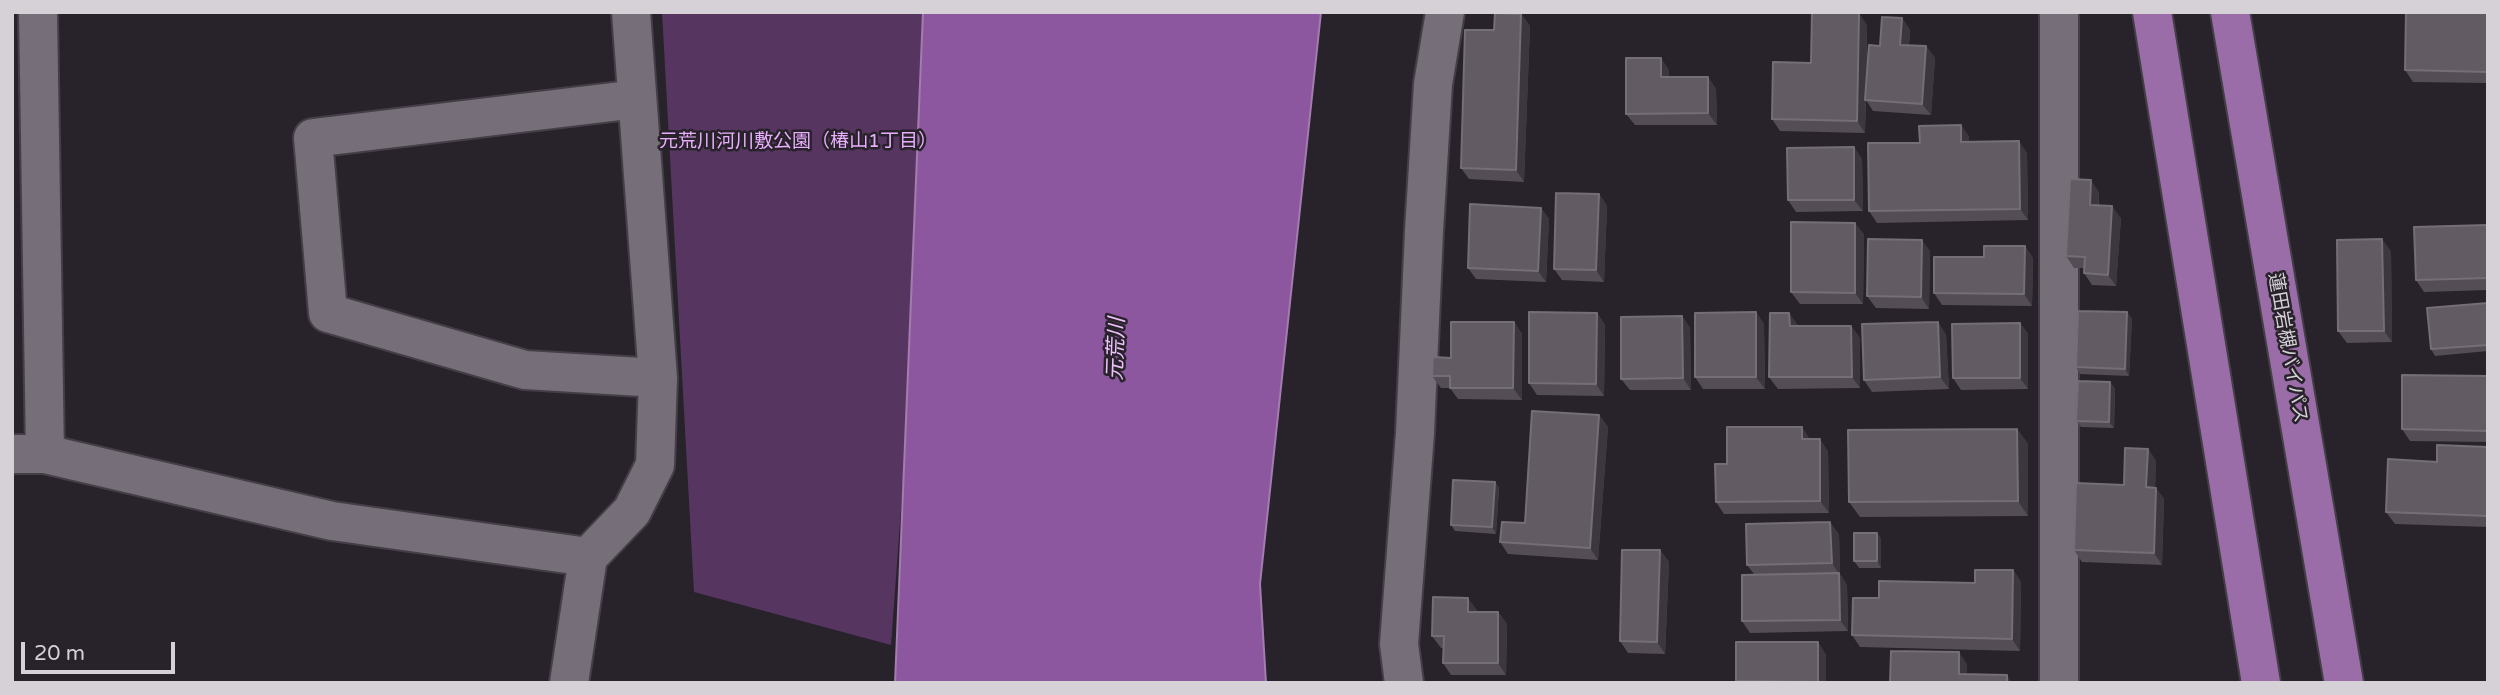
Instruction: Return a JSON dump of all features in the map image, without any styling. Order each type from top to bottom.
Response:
[{"type":"highway","points":[[2152,12],[2262,683]]},
{"type":"highway","name":"蓮田岩槻バイパス","points":[[2230,12],[2344,683]]},
{"type":"street","points":[[38,12],[29,454],[332,521],[588,557]]},
{"type":"street","points":[[569,683],[588,557],[632,511],[654,465],[658,378],[631,12]]},
{"type":"street","points":[[1404,683],[1399,644],[1415,433],[1433,84],[1444,12]]},
{"type":"street","points":[[2059,12],[2059,683]]},
{"type":"street","points":[[638,99],[313,138],[328,313],[525,370],[658,378]]},
{"type":"green space","name":"元荒川河川敷公園（椿山1丁目）","points":[[662,12],[933,12],[925,183],[891,645],[694,592]]},
{"type":"water","name":"元荒川","points":[[923,12],[1321,12],[1260,584],[1266,683],[895,683]]},
{"type":"building","points":[[1812,12],[1859,13],[1857,121],[1772,119],[1773,62],[1811,63]]},
{"type":"building","points":[[2406,12],[2488,12],[2488,72],[2405,70]]},
{"type":"building","points":[[1495,13],[1521,14],[1516,170],[1461,168],[1465,30],[1494,30]]},
{"type":"building","points":[[1882,17],[1902,18],[1900,45],[1926,46],[1922,104],[1865,100],[1869,45],[1880,46]]},
{"type":"building","points":[[1626,58],[1661,58],[1661,77],[1708,77],[1708,113],[1626,114]]},
{"type":"building","points":[[1961,125],[1961,142],[2019,141],[2020,209],[1869,211],[1868,143],[1920,143],[1919,126]]},
{"type":"building","points":[[1854,147],[1854,200],[1788,200],[1787,148]]},
{"type":"building","points":[[2070,179],[2091,180],[2090,205],[2112,206],[2108,275],[2084,273],[2085,257],[2066,256]]},
{"type":"building","points":[[1556,193],[1599,194],[1596,270],[1554,269]]},
{"type":"building","points":[[1470,204],[1541,208],[1538,271],[1468,268]]},
{"type":"building","points":[[1791,222],[1855,223],[1855,293],[1791,292]]},
{"type":"building","points":[[2488,225],[2488,278],[2416,280],[2414,227]]},
{"type":"building","points":[[1868,239],[1922,240],[1921,297],[1867,296]]},
{"type":"building","points":[[2382,239],[2384,331],[2338,331],[2337,240]]},
{"type":"building","points":[[1984,246],[2025,246],[2024,294],[1934,293],[1934,257],[1984,257]]},
{"type":"building","points":[[2488,303],[2488,345],[2431,349],[2427,308]]},
{"type":"building","points":[[2078,311],[2127,312],[2125,369],[2076,367]]},
{"type":"building","points":[[1529,312],[1597,313],[1596,384],[1529,383]]},
{"type":"building","points":[[1756,312],[1756,377],[1695,377],[1695,313]]},
{"type":"building","points":[[1770,313],[1789,313],[1790,326],[1851,326],[1852,377],[1769,377]]},
{"type":"building","points":[[1682,316],[1683,378],[1621,379],[1621,317]]},
{"type":"building","points":[[1451,322],[1514,322],[1513,388],[1450,388],[1450,376],[1432,376],[1433,357],[1451,358]]},
{"type":"building","points":[[1938,322],[1940,377],[1864,380],[1862,324]]},
{"type":"building","points":[[2020,323],[2020,378],[1953,378],[1952,324]]},
{"type":"building","points":[[2402,375],[2488,376],[2488,431],[2402,429]]},
{"type":"building","points":[[2078,381],[2110,382],[2109,422],[2076,421]]},
{"type":"building","points":[[1532,411],[1599,415],[1590,548],[1500,542],[1502,522],[1525,523]]},
{"type":"building","points":[[1727,427],[1802,427],[1802,439],[1820,439],[1820,501],[1716,502],[1715,464],[1727,464]]},
{"type":"building","points":[[2017,429],[2018,501],[1849,502],[1848,430]]},
{"type":"building","points":[[2437,445],[2488,447],[2488,516],[2386,512],[2388,459],[2437,462]]},
{"type":"building","points":[[2125,448],[2148,449],[2146,487],[2156,488],[2154,553],[2074,550],[2076,483],[2124,485]]},
{"type":"building","points":[[1453,480],[1495,482],[1492,527],[1451,525]]},
{"type":"building","points":[[1830,522],[1832,563],[1747,565],[1746,524]]},
{"type":"building","points":[[1854,533],[1877,533],[1877,561],[1854,561]]},
{"type":"building","points":[[1622,550],[1660,550],[1657,642],[1620,641]]},
{"type":"building","points":[[1975,570],[2013,570],[2012,639],[1852,635],[1853,598],[1879,598],[1879,581],[1975,583]]},
{"type":"building","points":[[1839,573],[1840,620],[1742,621],[1742,575]]},
{"type":"building","points":[[1433,597],[1468,598],[1468,612],[1498,612],[1498,663],[1443,663],[1444,636],[1432,636]]},
{"type":"building","points":[[1736,642],[1818,642],[1818,682],[1736,681]]},
{"type":"building","points":[[1891,651],[1959,652],[1959,674],[2007,675],[2007,683],[1890,683]]}]
